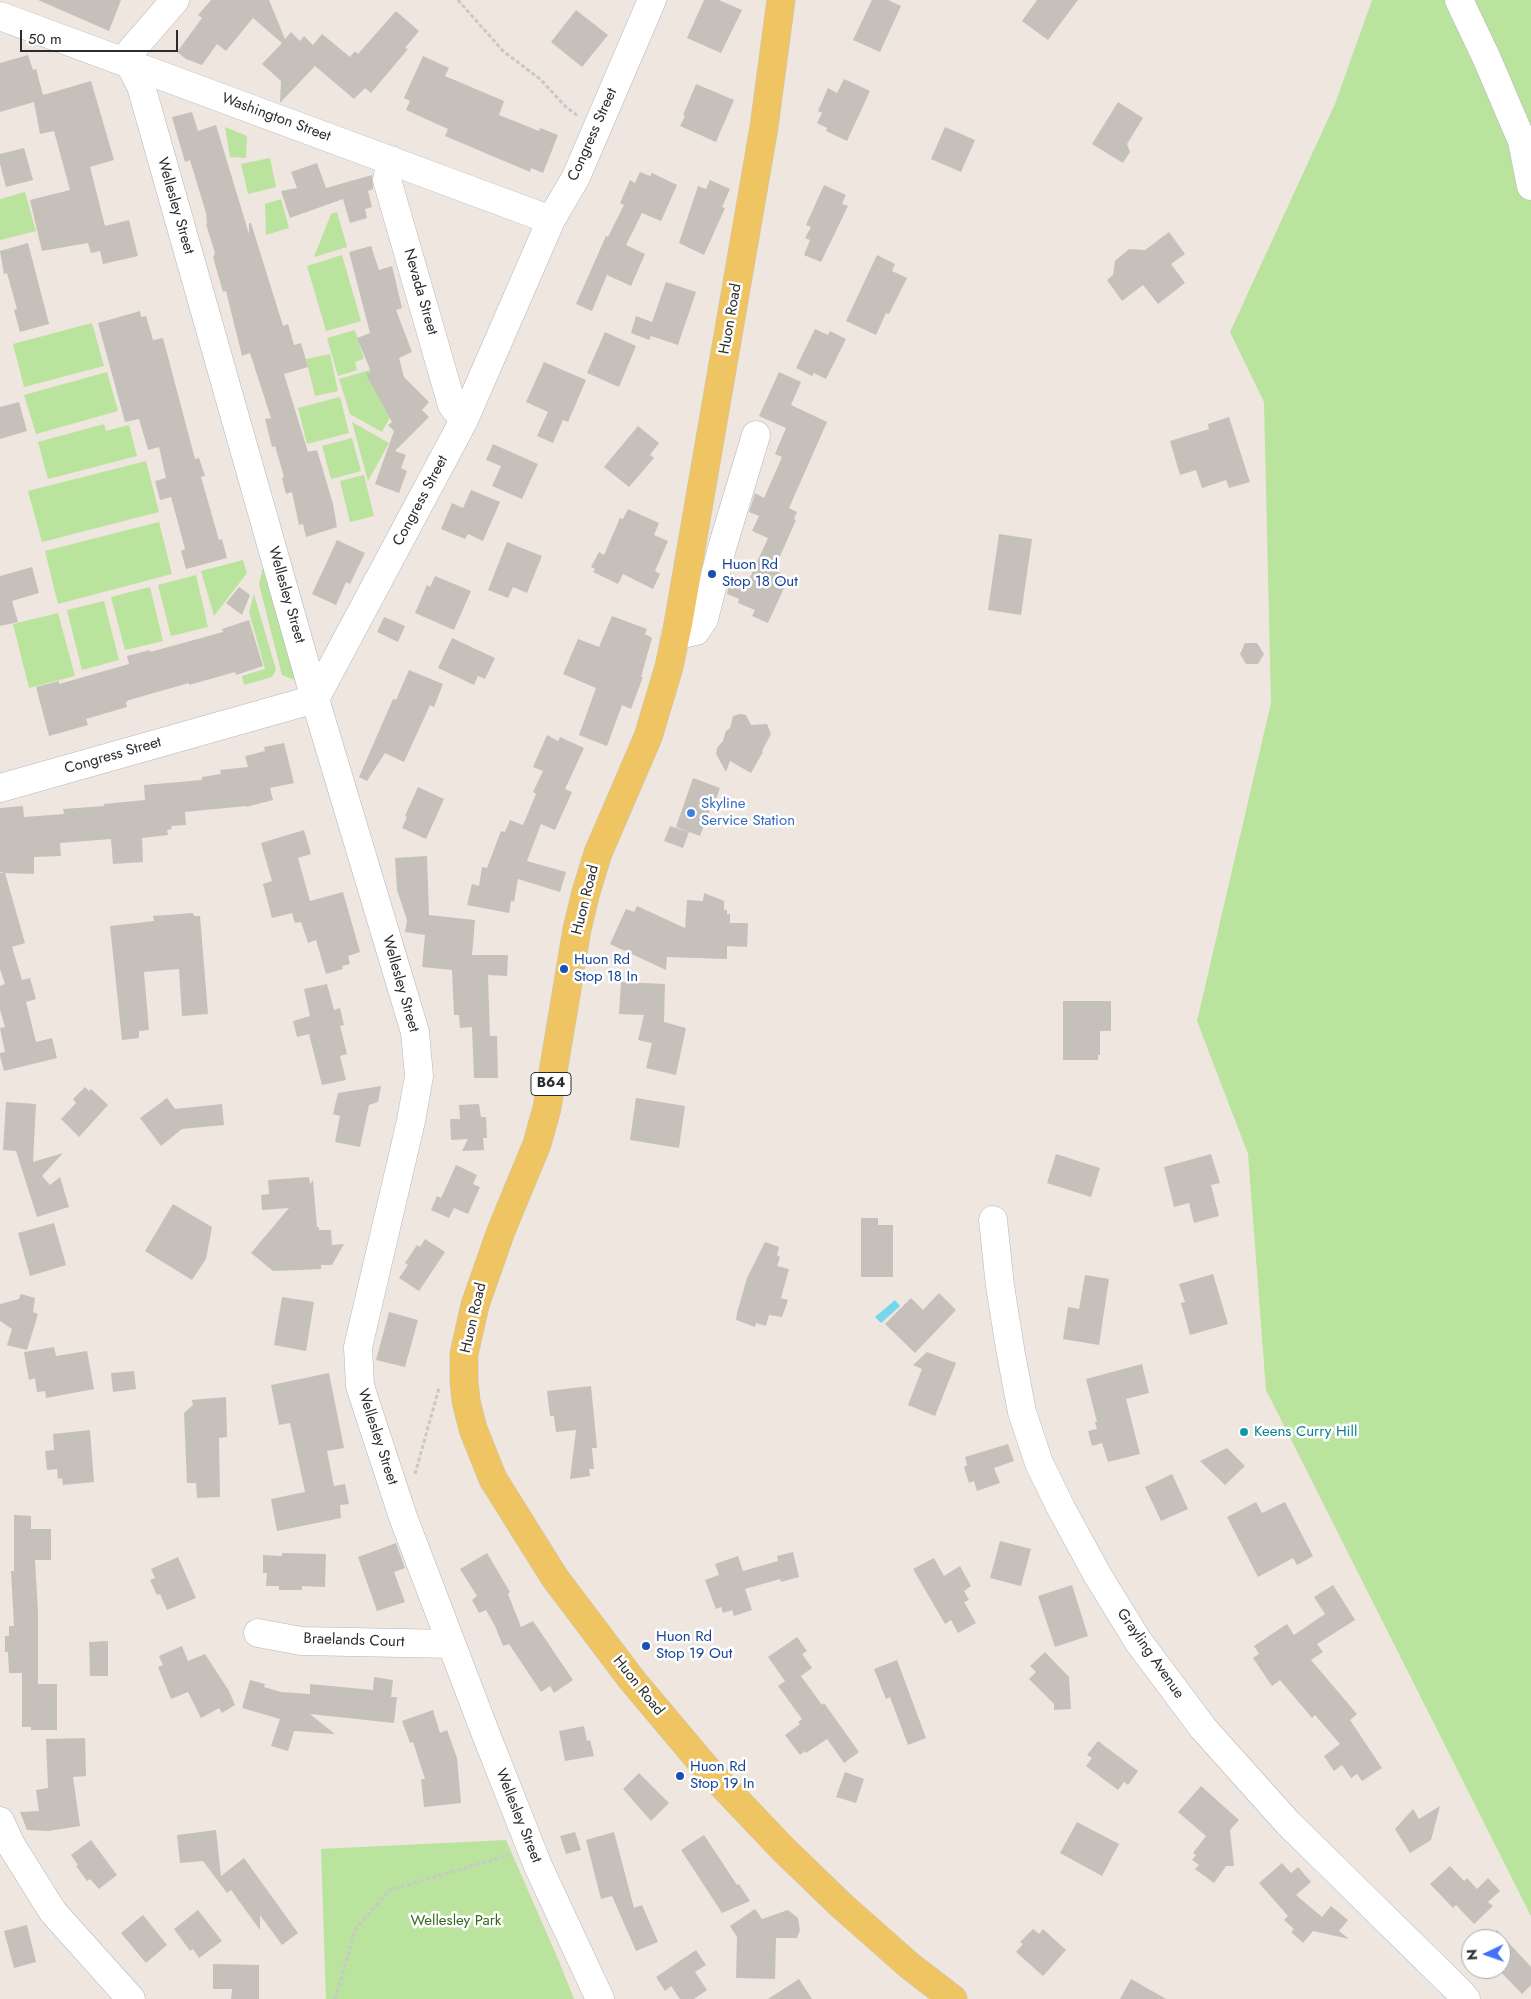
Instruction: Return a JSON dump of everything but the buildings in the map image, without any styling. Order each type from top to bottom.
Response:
[{"type":"main road","name":"Huon Road","points":[[781,0],[762,136],[676,636],[669,667],[648,736],[598,853],[586,892],[577,929],[547,1108],[537,1144],[498,1239],[475,1305],[464,1354],[464,1381],[466,1401],[473,1429],[493,1479],[556,1578],[632,1680],[706,1768],[783,1849],[904,1960],[952,1999]]},
{"type":"street","points":[[129,63],[131,51],[175,0]]},
{"type":"street","name":"Congress Street","points":[[0,788],[315,699],[464,420],[551,220],[576,177],[652,0]]},
{"type":"street","points":[[1459,0],[1522,141],[1531,186]]},
{"type":"street","name":"Washington Street","points":[[0,16],[551,220]]},
{"type":"street","name":"Wellesley Street","points":[[129,63],[141,86],[315,699],[415,1032],[419,1076],[412,1122],[358,1347],[360,1386],[403,1517],[451,1644],[538,1866],[600,1999]]},
{"type":"street","name":"Nevada Street","points":[[391,160],[387,180],[452,405],[464,420]]},
{"type":"street","points":[[676,636],[696,631],[704,619],[722,548],[756,435]]},
{"type":"street","name":"Grayling Avenue","points":[[993,1220],[1000,1286],[1011,1354],[1022,1412],[1039,1463],[1091,1562],[1138,1641],[1203,1728],[1288,1823],[1466,1999]]},
{"type":"street","name":"Braelands Court","points":[[258,1633],[301,1641],[451,1644]]},
{"type":"street","points":[[0,1822],[11,1845],[52,1912],[131,1999]]},
{"type":"path","points":[[458,0],[503,51],[540,79],[566,107],[596,130]]},
{"type":"path","points":[[414,1480],[440,1388],[464,1381]]},
{"type":"path","points":[[335,1999],[356,1928],[390,1890],[499,1858]]},
{"type":"green space","points":[[1372,0],[1531,0],[1531,1916],[1266,1390],[1248,1154],[1197,1021],[1271,703],[1264,402],[1230,332],[1335,104]]},
{"type":"green space","points":[[225,127],[247,136],[246,158],[230,157]]},
{"type":"green space","points":[[270,158],[276,187],[248,194],[241,164]]},
{"type":"green space","points":[[25,192],[36,231],[0,240],[0,199]]},
{"type":"green space","points":[[281,199],[289,228],[266,235],[265,204]]},
{"type":"green space","points":[[337,212],[347,247],[314,257],[331,214]]},
{"type":"green space","points":[[342,255],[361,321],[326,331],[307,266]]},
{"type":"green space","points":[[92,323],[104,366],[24,387],[13,344]]},
{"type":"green space","points":[[355,330],[364,359],[355,362],[357,370],[338,376],[327,338]]},
{"type":"green space","points":[[330,354],[338,391],[315,396],[306,359]]},
{"type":"green space","points":[[380,367],[398,402],[382,432],[350,414],[339,379]]},
{"type":"green space","points":[[107,372],[118,411],[36,434],[24,395]]},
{"type":"green space","points":[[340,397],[349,433],[307,444],[298,408]]},
{"type":"green space","points":[[352,422],[389,443],[368,481]]},
{"type":"green space","points":[[104,424],[106,431],[129,425],[137,456],[48,479],[38,442]]},
{"type":"green space","points":[[352,438],[361,471],[331,479],[322,446]]},
{"type":"green space","points":[[146,461],[159,512],[42,542],[28,491]]},
{"type":"green space","points":[[364,475],[374,516],[350,522],[340,481]]},
{"type":"green space","points":[[159,522],[172,574],[58,604],[45,551]]},
{"type":"green space","points":[[265,558],[295,659],[295,680],[282,675],[259,584]]},
{"type":"green space","points":[[243,560],[247,573],[214,616],[201,571]]},
{"type":"green space","points":[[196,575],[208,627],[171,636],[158,585]]},
{"type":"green space","points":[[150,587],[163,641],[125,650],[111,597]]},
{"type":"green space","points":[[254,594],[276,670],[272,677],[244,685],[242,676],[265,669],[249,612]]},
{"type":"green space","points":[[104,601],[119,660],[82,670],[67,610]]},
{"type":"green space","points":[[58,613],[75,676],[29,688],[13,624]]},
{"type":"green space","name":"Wellesley Park","points":[[506,1840],[574,1999],[326,1999],[321,1849]]},
{"type":"water","points":[[895,1300],[900,1306],[881,1323],[875,1317]]},
{"type":"place","name":"Huon Rd Stop 18 Out","points":[[712,574]]},
{"type":"place","name":"Skyline Service Station","points":[[691,813]]},
{"type":"place","name":"Huon Rd Stop 18 In","points":[[564,969]]},
{"type":"place","name":"Keens Curry Hill","points":[[1244,1432]]},
{"type":"place","name":"Huon Rd Stop 19 Out","points":[[646,1646]]},
{"type":"place","name":"Huon Rd Stop 19 In","points":[[680,1776]]}]
